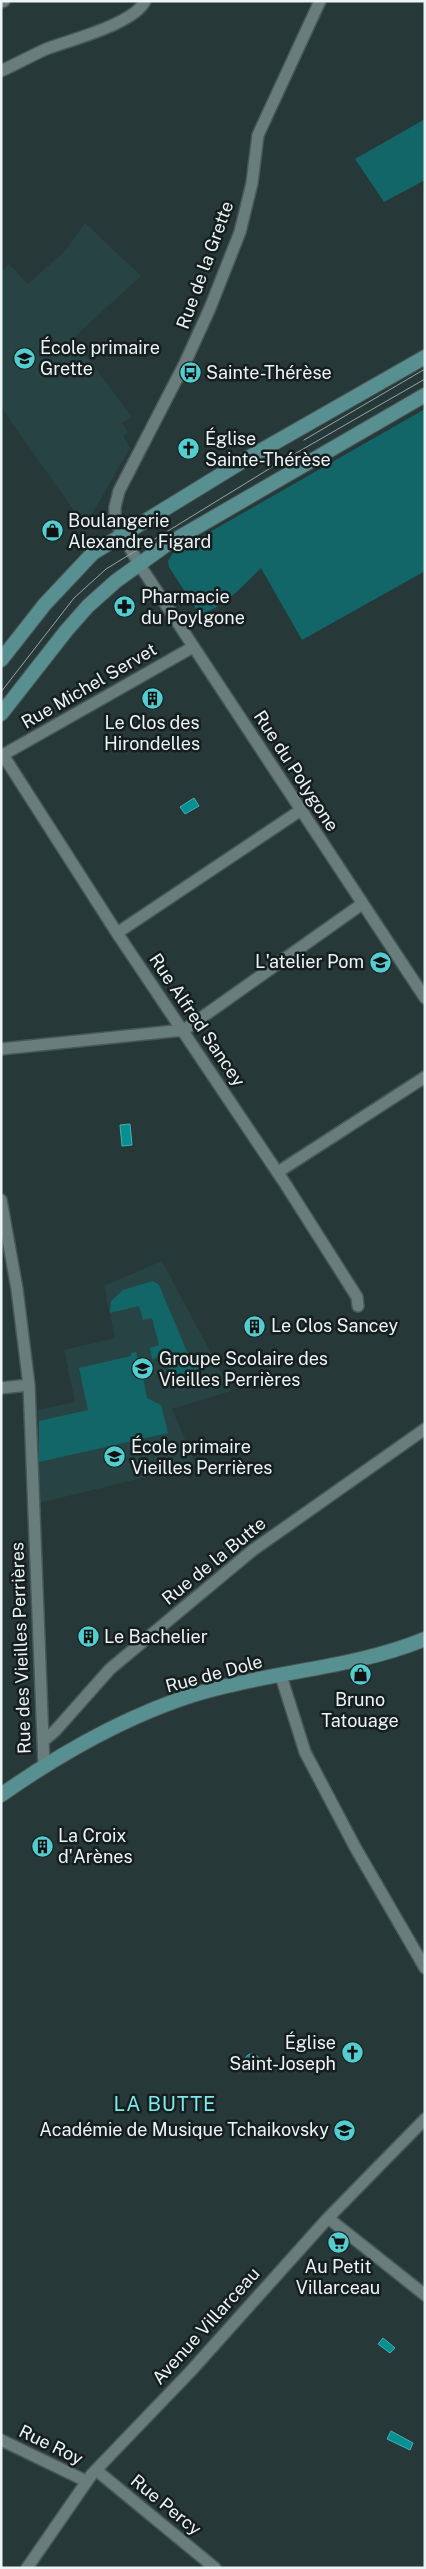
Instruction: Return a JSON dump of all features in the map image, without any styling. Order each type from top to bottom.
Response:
[{"type":"main road","points":[[1,660],[68,577],[93,553],[248,458],[425,357]]},
{"type":"main road","points":[[1,714],[88,606],[139,564],[166,545],[425,395]]},
{"type":"main road","name":"Rue de Dole","points":[[1,1795],[64,1752],[119,1724],[171,1703],[196,1694],[341,1663],[425,1638]]},
{"type":"street","points":[[1,71],[46,50],[103,29],[124,19],[145,1]]},
{"type":"street","name":"Rue de la Grette","points":[[139,564],[121,535],[115,517],[119,492],[185,363],[210,308],[240,232],[252,183],[258,134],[320,1]]},
{"type":"street","name":"Rue du Polygone","points":[[139,564],[425,998]]},
{"type":"street","name":"Rue Michel Servet","points":[[2,755],[193,647]]},
{"type":"street","name":"Rue Alfred Sancey","points":[[2,755],[117,933],[278,1172],[356,1297],[358,1306]]},
{"type":"street","points":[[117,933],[301,810]]},
{"type":"street","points":[[1,1049],[184,1030],[362,904]]},
{"type":"street","points":[[278,1172],[425,1077]]},
{"type":"street","name":"Rue des Vieilles Perrières","points":[[1,1200],[17,1289],[29,1385],[44,1766]]},
{"type":"street","points":[[1,1388],[29,1385]]},
{"type":"street","name":"Rue de la Butte","points":[[43,1741],[55,1731],[110,1669],[253,1550],[425,1428]]},
{"type":"street","points":[[281,1676],[305,1752],[355,1847],[425,1968]]},
{"type":"street","name":"Avenue Villarceau","points":[[26,2568],[86,2481],[190,2372],[328,2218],[425,2119]]},
{"type":"street","points":[[328,2218],[425,2295]]},
{"type":"street","name":"Rue Roy","points":[[1,2440],[86,2481]]},
{"type":"street","name":"Rue Percy","points":[[96,2470],[215,2568]]},
{"type":"shaded area","points":[[425,119],[425,180],[384,202],[355,159]]},
{"type":"shaded area","points":[[85,223],[141,276],[73,338],[132,417],[122,423],[128,432],[123,436],[130,448],[90,517],[86,515],[82,522],[1,407],[1,272],[9,264],[28,284],[65,251]]},
{"type":"shaded area","points":[[425,409],[425,571],[302,640],[261,568],[225,601],[200,615],[169,567],[168,561],[173,553]]},
{"type":"shaded area","points":[[194,798],[199,806],[185,814],[180,807]]},
{"type":"shaded area","points":[[130,1124],[132,1145],[122,1146],[120,1125]]},
{"type":"shaded area","name":"Groupe Scolaire des Vieilles Perrières","points":[[162,1261],[231,1391],[172,1409],[196,1465],[39,1503],[38,1410],[75,1402],[64,1350],[115,1338],[104,1286]]},
{"type":"shaded area","points":[[153,1281],[159,1285],[188,1354],[205,1353],[209,1367],[171,1377],[167,1362],[159,1357],[152,1359],[150,1348],[159,1345],[152,1318],[143,1320],[139,1306],[110,1313],[111,1301],[123,1290]]},
{"type":"shaded area","points":[[136,1352],[142,1367],[147,1398],[161,1405],[168,1433],[39,1462],[39,1421],[88,1410],[79,1368],[131,1356],[131,1353]]},
{"type":"shaded area","points":[[252,2054],[258,2056],[260,2062],[258,2068],[252,2070],[246,2068],[244,2062],[246,2056]]},
{"type":"shaded area","points":[[383,2338],[395,2348],[390,2353],[378,2344]]},
{"type":"shaded area","points":[[391,2431],[413,2443],[410,2450],[387,2439]]},
{"type":"tram line","points":[[304,440],[425,369]]},
{"type":"tram line","points":[[1,692],[74,598],[106,569],[277,464],[425,379]]},
{"type":"place","name":"École primaire Grette","points":[[24,358]]},
{"type":"place","name":"Sainte-Thérèse","points":[[190,373]]},
{"type":"place","name":"Église Sainte-Thérèse","points":[[189,449]]},
{"type":"place","name":"Boulangerie Alexandre Figard","points":[[52,531]]},
{"type":"place","name":"Pharmacie du Poylgone","points":[[125,607]]},
{"type":"place","name":"Le Clos des Hirondelles","points":[[152,698]]},
{"type":"place","name":"L'atelier Pom","points":[[380,962]]},
{"type":"place","name":"Le Clos Sancey","points":[[255,1326]]},
{"type":"place","name":"Groupe Scolaire des Vieilles Perrières","points":[[143,1369]]},
{"type":"place","name":"École primaire Vieilles Perrières","points":[[115,1457]]},
{"type":"place","name":"Le Bachelier","points":[[88,1637]]},
{"type":"place","name":"Bruno Tatouage","points":[[360,1675]]},
{"type":"place","name":"La Croix d'Arènes","points":[[42,1846]]},
{"type":"place","name":"Église Saint-Joseph","points":[[352,2053]]},
{"type":"place","name":"Académie de Musique Tchaikovsky","points":[[345,2130]]},
{"type":"place","name":"Au Petit Villarceau","points":[[338,2242]]},
{"type":"district","name":"LA BUTTE","points":[[165,2104]]}]
